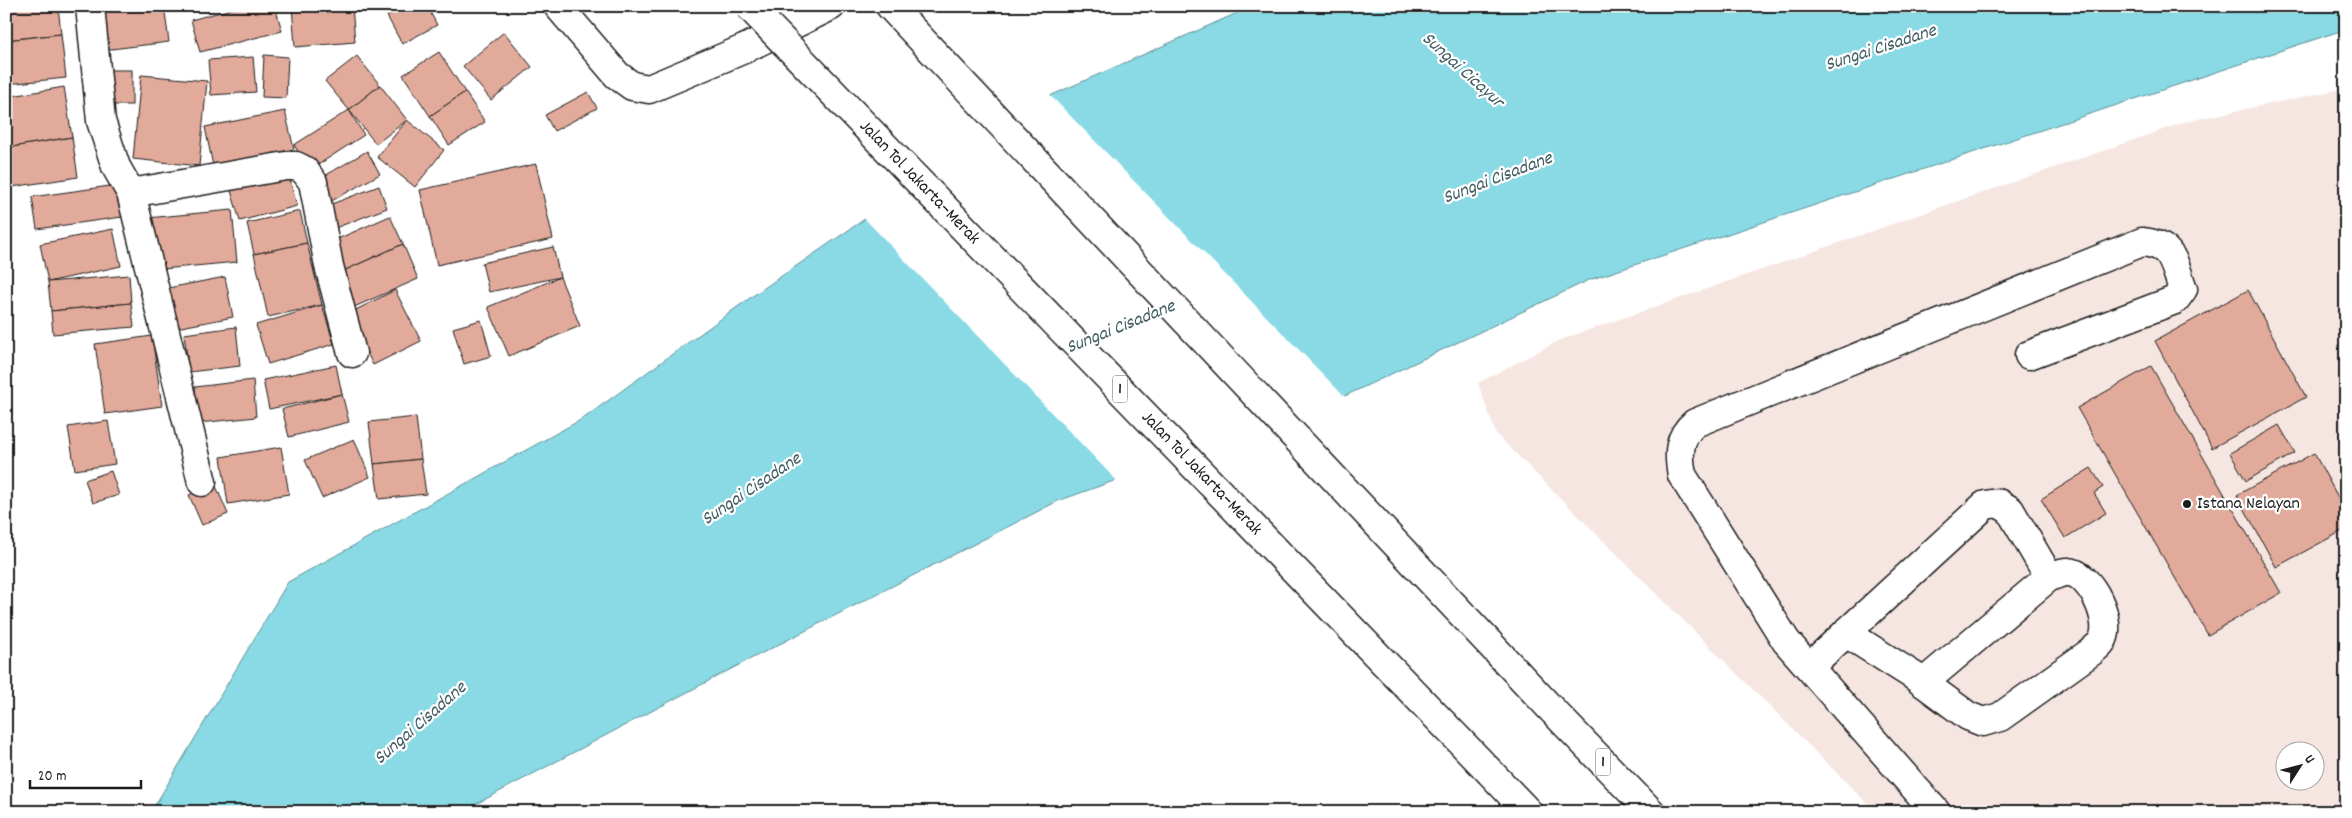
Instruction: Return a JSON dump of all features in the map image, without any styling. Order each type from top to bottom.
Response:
[{"type":"main road","points":[[90,6],[101,121],[116,167],[130,194],[202,482]]},
{"type":"main road","points":[[558,6],[617,76],[632,86],[649,89],[744,49],[831,6]]},
{"type":"main road","name":"Jalan Tol Jakarta–Merak","points":[[749,6],[1528,812]]},
{"type":"main road","name":"1","points":[[890,6],[1554,712],[1652,812]]},
{"type":"main road","points":[[130,194],[286,166],[296,166],[304,170],[314,182],[329,266],[352,353]]},
{"type":"main road","points":[[1938,811],[1786,641],[1682,475],[1679,461],[1685,432],[1695,423],[2142,242],[2155,243],[2164,247],[2170,253],[2184,288],[2175,300],[2028,355]]},
{"type":"main road","points":[[1809,667],[1985,505],[1998,503],[2010,510],[2049,577]]},
{"type":"main road","points":[[1846,633],[1923,683],[1968,716],[1983,722],[2000,717],[2091,652],[2102,641],[2105,632],[2102,606],[2080,576],[2067,572],[2049,577],[1923,683]]},
{"type":"shaded area","points":[[2346,88],[2346,812],[1876,812],[1496,434],[1478,383],[1560,340],[2188,121]]},
{"type":"water","points":[[1253,6],[2346,6],[2346,29],[1589,280],[1328,404],[1058,501],[733,668],[461,812],[151,812],[288,582],[584,418],[754,295],[1034,103]]},
{"type":"pier","points":[[1049,94],[1346,398],[1329,407],[1118,482],[863,217],[1033,101]]},
{"type":"building","points":[[6,6],[58,6],[61,34],[6,40]]},
{"type":"building","points":[[98,6],[164,6],[169,42],[103,50]]},
{"type":"building","points":[[242,6],[275,6],[282,31],[200,52],[191,20]]},
{"type":"building","points":[[292,6],[352,6],[355,42],[295,47]]},
{"type":"building","points":[[406,6],[427,6],[437,25],[402,44],[387,16]]},
{"type":"building","points":[[504,32],[532,67],[491,100],[463,66]]},
{"type":"building","points":[[61,34],[66,78],[6,84],[6,40]]},
{"type":"building","points":[[439,52],[465,92],[430,116],[403,75]]},
{"type":"building","points":[[264,55],[288,57],[286,98],[262,97]]},
{"type":"building","points":[[357,56],[380,85],[349,110],[325,81]]},
{"type":"building","points":[[253,57],[256,92],[211,95],[208,60]]},
{"type":"building","points":[[103,70],[132,70],[132,105],[103,105]]},
{"type":"building","points":[[141,75],[207,81],[199,166],[133,159]]},
{"type":"building","points":[[380,85],[407,120],[376,144],[349,110]]},
{"type":"building","points":[[64,87],[72,137],[6,148],[6,97]]},
{"type":"building","points":[[465,92],[485,122],[449,145],[430,116]]},
{"type":"building","points":[[588,92],[597,108],[554,131],[545,115]]},
{"type":"building","points":[[349,110],[364,135],[310,170],[294,145]]},
{"type":"building","points":[[285,111],[294,149],[213,166],[205,127]]},
{"type":"building","points":[[407,120],[444,150],[415,187],[377,157]]},
{"type":"building","points":[[72,137],[78,177],[12,187],[6,148]]},
{"type":"building","points":[[367,151],[380,174],[328,203],[316,181]]},
{"type":"building","points":[[536,164],[553,239],[437,265],[420,190]]},
{"type":"building","points":[[287,169],[297,206],[240,221],[229,184]]},
{"type":"building","points":[[124,184],[129,216],[37,229],[32,197]]},
{"type":"building","points":[[379,186],[387,208],[330,230],[321,208]]},
{"type":"building","points":[[232,210],[237,262],[152,270],[147,218]]},
{"type":"building","points":[[300,211],[307,243],[254,254],[247,223]]},
{"type":"building","points":[[390,216],[403,244],[339,273],[326,244]]},
{"type":"building","points":[[113,229],[121,266],[48,282],[40,244]]},
{"type":"building","points":[[307,243],[322,305],[268,317],[254,254]]},
{"type":"building","points":[[403,244],[418,279],[354,307],[339,273]]},
{"type":"building","points":[[553,247],[560,277],[489,292],[482,263]]},
{"type":"building","points":[[129,275],[131,303],[51,311],[48,282]]},
{"type":"building","points":[[225,277],[233,317],[171,329],[163,289]]},
{"type":"building","points":[[560,277],[580,326],[509,356],[488,307]]},
{"type":"building","points":[[395,290],[421,341],[373,365],[348,314]]},
{"type":"building","points":[[2248,290],[2306,397],[2212,448],[2155,341]]},
{"type":"building","points":[[131,303],[134,327],[53,334],[51,311]]},
{"type":"building","points":[[322,305],[334,344],[268,364],[256,325]]},
{"type":"building","points":[[481,320],[491,356],[464,364],[453,328]]},
{"type":"building","points":[[236,327],[240,366],[189,372],[184,334]]},
{"type":"building","points":[[152,336],[162,406],[105,414],[95,344]]},
{"type":"building","points":[[336,365],[342,394],[269,409],[263,380]]},
{"type":"building","points":[[2151,366],[2281,593],[2208,635],[2077,408]]},
{"type":"building","points":[[253,380],[256,417],[199,423],[195,387]]},
{"type":"building","points":[[342,394],[349,422],[289,437],[282,409]]},
{"type":"building","points":[[416,417],[421,459],[374,464],[369,422]]},
{"type":"building","points":[[108,421],[115,464],[75,470],[68,427]]},
{"type":"building","points":[[2279,425],[2295,453],[2246,481],[2230,453]]},
{"type":"building","points":[[354,439],[370,477],[322,498],[305,460]]},
{"type":"building","points":[[281,447],[289,494],[228,504],[221,457]]},
{"type":"building","points":[[2314,453],[2346,512],[2346,529],[2276,567],[2237,495]]},
{"type":"building","points":[[421,459],[426,494],[379,499],[374,464]]},
{"type":"building","points":[[2091,468],[2103,487],[2094,493],[2106,513],[2065,538],[2041,499]]},
{"type":"building","points":[[111,471],[119,495],[93,503],[85,480]]},
{"type":"building","points":[[215,484],[228,514],[202,525],[189,495]]},
{"type":"place","name":"Istana Nelayan","points":[[2187,504]]},
{"type":"water label","name":"Sungai Cisadane","points":[[1881,49]]},
{"type":"water label","name":"Sungai Cicayur","points":[[1462,71]]},
{"type":"water label","name":"Sungai Cisadane","points":[[1498,179]]},
{"type":"water label","name":"Sungai Cisadane","points":[[1121,328]]},
{"type":"water label","name":"Sungai Cisadane","points":[[752,490]]},
{"type":"water label","name":"Sungai Cisadane","points":[[421,724]]}]
